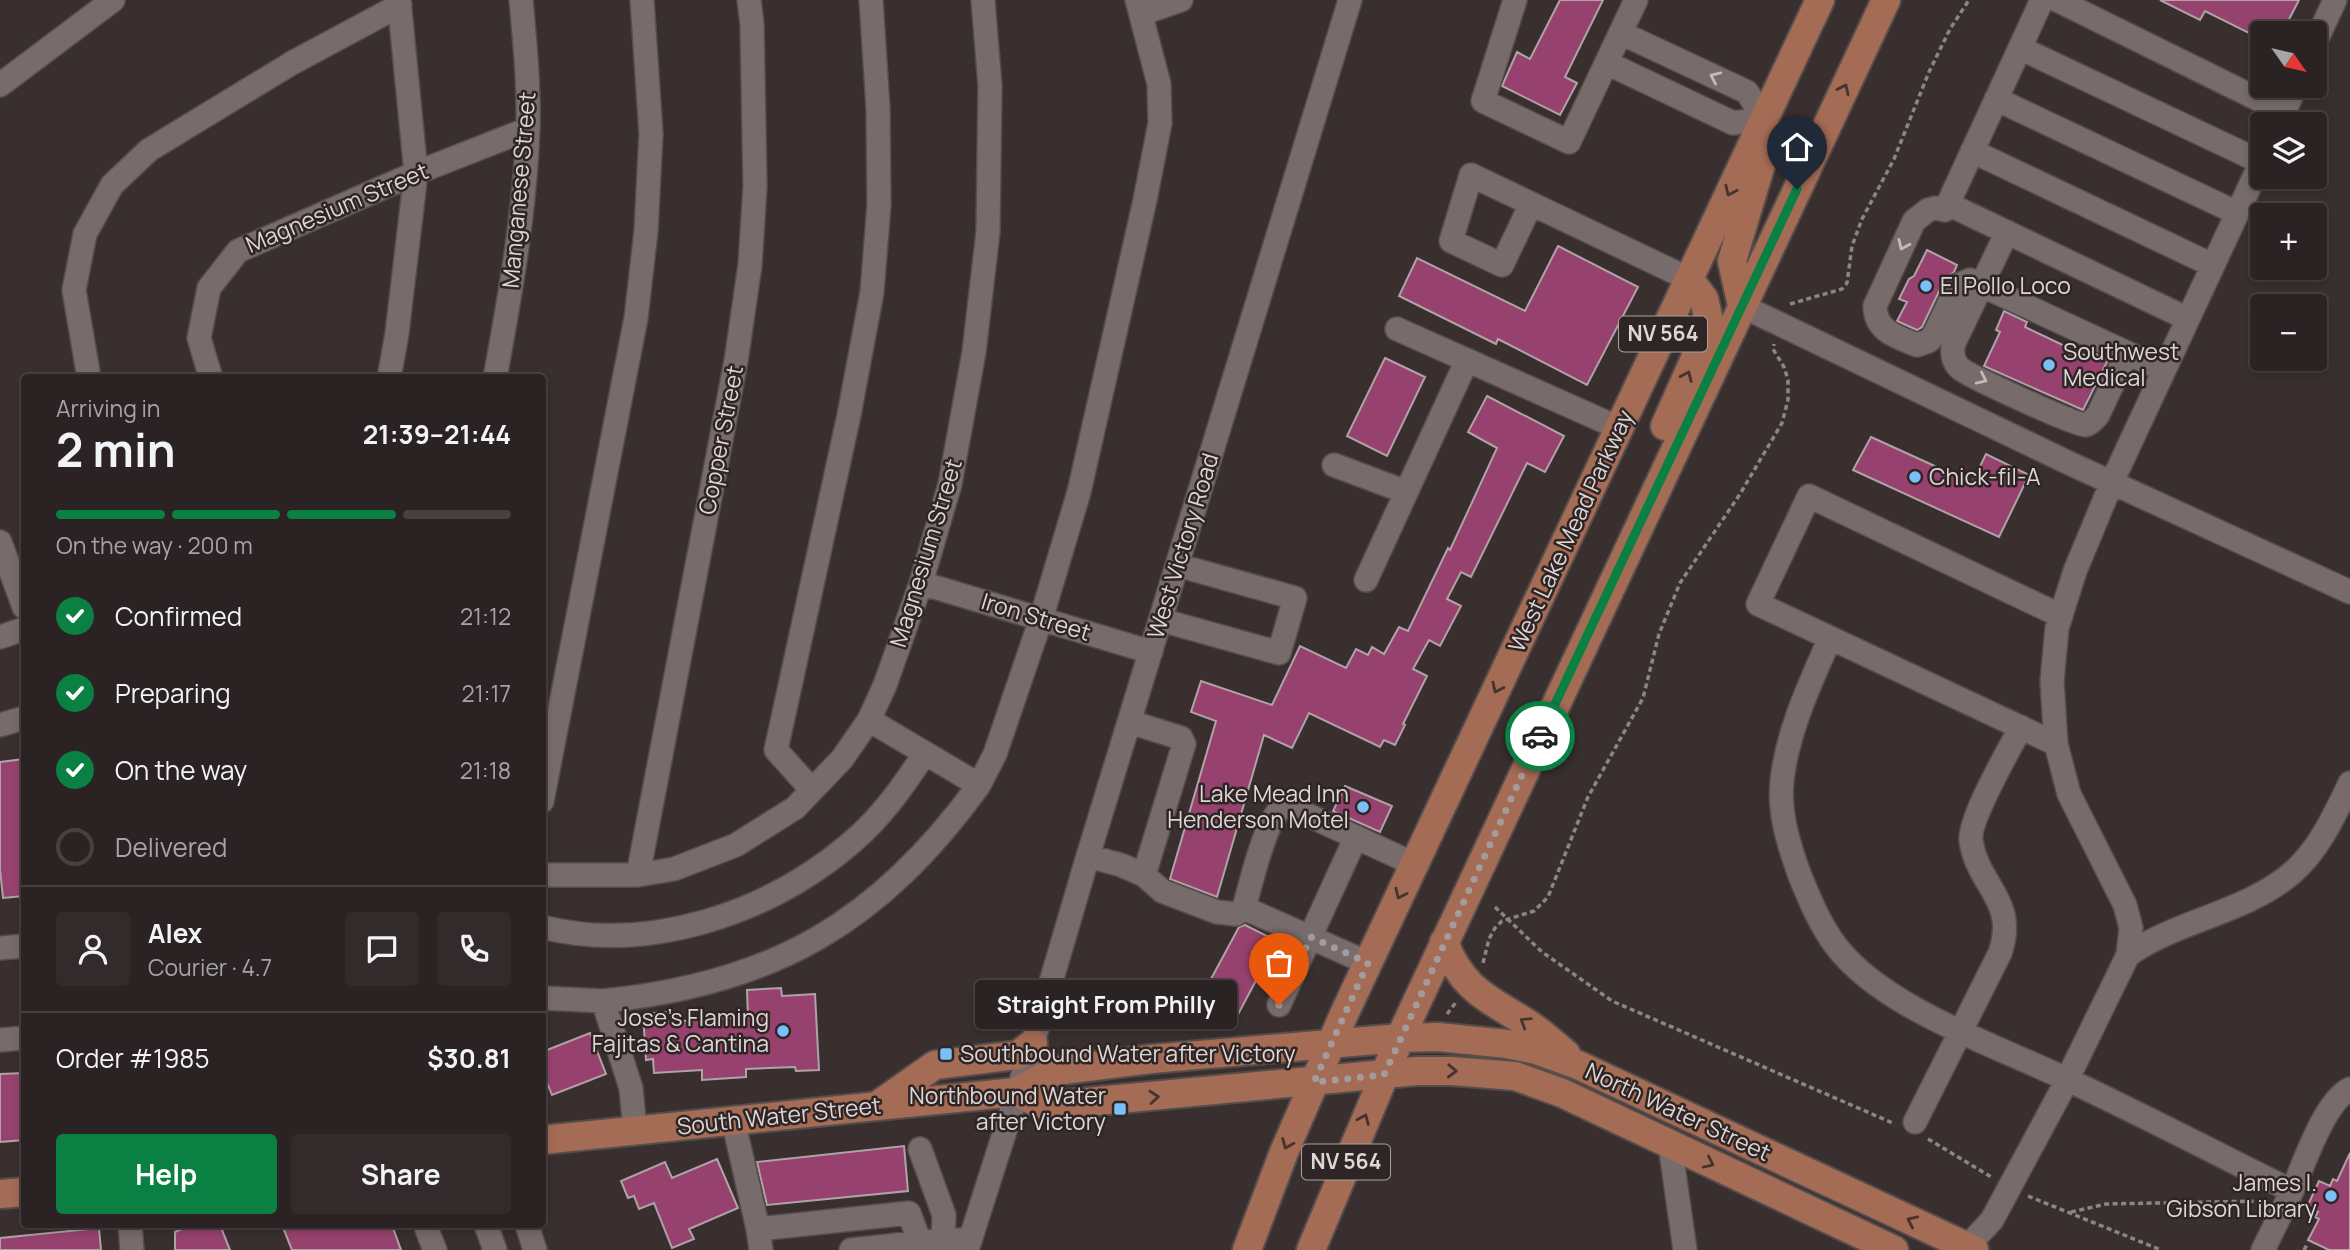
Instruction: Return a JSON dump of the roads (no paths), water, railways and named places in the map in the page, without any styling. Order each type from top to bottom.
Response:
[{"type":"main road","name":"West Lake Mead Parkway","points":[[1323,1063],[1414,863],[1820,0]]},
{"type":"main road","name":"NV 564","points":[[1311,1250],[1392,1056],[1444,942],[1886,0]]},
{"type":"main road","points":[[1742,306],[1732,261],[1791,63]]},
{"type":"main road","points":[[1657,487],[1659,440],[1710,325],[1704,299],[1689,279]]},
{"type":"main road","points":[[1444,942],[1452,964],[1468,983],[1499,1007],[1547,1037],[1578,1065]]},
{"type":"main road","name":"North Water Street","points":[[1349,1078],[1433,1037],[1507,1044],[1536,1050],[1578,1065],[1968,1249]]},
{"type":"main road","name":"North Water Street","points":[[1366,1041],[1392,1056],[1451,1070],[1515,1076],[1562,1093],[1894,1250]]},
{"type":"main road","name":"South Water Street","points":[[1016,1092],[1044,1106],[1323,1063],[1366,1041]]},
{"type":"main road","points":[[876,1106],[935,1065],[1018,1055],[1033,1043]]},
{"type":"main road","name":"South Water Street","points":[[546,1140],[1016,1092],[1055,1071],[1151,1059],[1323,1063],[1349,1078]]},
{"type":"main road","name":"NV 564","points":[[1247,1250],[1284,1152],[1323,1063]]},
{"type":"main road","points":[[0,1194],[21,1192]]},
{"type":"street","points":[[0,85],[113,0]]},
{"type":"street","name":"Manganese Street","points":[[496,374],[511,294],[528,129],[527,62],[521,0]]},
{"type":"street","points":[[546,780],[636,318],[646,231],[651,134],[642,0]]},
{"type":"street","name":"Copper Street","points":[[638,875],[736,361],[750,265],[755,187],[749,0]]},
{"type":"street","points":[[812,790],[776,750],[849,415],[872,292],[879,205],[878,107],[871,0]]},
{"type":"street","name":"Magnesium Street","points":[[546,875],[638,875],[674,869],[736,845],[795,808],[842,759],[869,719],[885,685],[921,583],[950,484],[974,352],[988,232],[990,86],[983,0]]},
{"type":"street","points":[[546,996],[603,1001],[644,997],[729,976],[778,960],[856,916],[892,885],[926,852],[979,785],[995,754],[1041,619],[1079,492],[1146,200],[1160,123],[1159,84],[1139,7],[1181,0]]},
{"type":"street","name":"West Victory Road","points":[[969,1245],[1350,0]]},
{"type":"street","points":[[1515,0],[1483,101],[1569,142],[1636,0]]},
{"type":"street","points":[[2042,0],[1948,204],[1945,209],[1928,211],[1914,221],[1875,306],[1879,324],[1891,335],[1917,345],[1929,341],[1958,285],[1970,280],[2164,370]]},
{"type":"street","points":[[2057,0],[2270,112]]},
{"type":"street","points":[[2325,21],[2335,0]]},
{"type":"street","points":[[88,374],[74,290],[85,234],[112,185],[149,150],[399,2],[416,173],[397,333],[389,374]]},
{"type":"street","points":[[1607,63],[1733,123],[1764,119],[1747,92],[1621,33]]},
{"type":"street","points":[[2020,48],[2250,154]]},
{"type":"street","points":[[1996,99],[2237,213]]},
{"type":"street","name":"Magnesium Street","points":[[210,374],[199,338],[209,288],[237,251],[416,173],[528,129]]},
{"type":"street","points":[[1972,151],[2212,265]]},
{"type":"street","points":[[1968,1249],[1992,1220],[2068,1079],[2128,955],[2131,928],[2125,905],[2069,794],[2056,744],[2052,681],[2057,628],[2075,570],[2112,482],[2250,185]]},
{"type":"street","points":[[1531,204],[1689,279]]},
{"type":"street","points":[[1948,204],[2188,319]]},
{"type":"street","points":[[2007,232],[1952,350],[1956,363],[1962,370],[2085,425],[2098,415],[2127,353]]},
{"type":"street","points":[[1742,306],[2350,592]]},
{"type":"street","points":[[1397,329],[1619,428]]},
{"type":"street","points":[[1929,341],[1952,350]]},
{"type":"street","points":[[1366,580],[1467,360]]},
{"type":"street","points":[[1334,465],[1406,492]]},
{"type":"street","points":[[2056,744],[1758,604],[1809,496],[2061,616]]},
{"type":"street","points":[[0,542],[21,599]]},
{"type":"street","points":[[1161,620],[1279,653],[1295,598],[1177,565]]},
{"type":"street","name":"Iron Street","points":[[921,583],[1151,652]]},
{"type":"street","points":[[0,637],[21,630]]},
{"type":"street","points":[[1830,638],[1792,728],[1782,775],[1783,819],[1793,856],[1814,909],[1836,947],[1866,976],[1904,1003],[2068,1079],[2282,1196]]},
{"type":"street","points":[[0,725],[21,719]]},
{"type":"street","points":[[869,719],[979,785]]},
{"type":"street","points":[[1130,722],[1181,738],[1184,744],[1144,875]]},
{"type":"street","points":[[1912,1128],[2000,953],[2006,934],[2004,914],[1975,857],[1970,839],[1975,818],[2021,727]]},
{"type":"street","points":[[546,928],[570,934],[631,936],[690,926],[733,912],[773,894],[817,869],[852,843],[882,812],[925,752]]},
{"type":"street","points":[[2128,955],[2150,940],[2267,890],[2293,872],[2328,828],[2350,783]]},
{"type":"street","points":[[1088,856],[1121,864],[1144,875],[1163,891],[1217,912],[1236,914],[1244,908],[1270,822],[1280,807],[1286,805],[1414,863]]},
{"type":"street","points":[[1279,1005],[1356,837]]},
{"type":"street","points":[[1244,908],[1368,963]]},
{"type":"street","points":[[0,948],[21,946]]},
{"type":"street","points":[[603,1001],[631,1088],[635,1130]]},
{"type":"street","points":[[0,1040],[21,1038]]},
{"type":"street","points":[[2263,1250],[2282,1196],[2329,1111],[2345,1092],[2350,1090]]},
{"type":"street","points":[[733,1120],[759,1240],[909,1213],[918,1237],[917,1243]]},
{"type":"street","points":[[1670,1145],[1685,1250]]},
{"type":"street","points":[[920,1149],[944,1215],[943,1240]]},
{"type":"street","points":[[130,1228],[132,1250]]},
{"type":"street","points":[[487,1228],[495,1250]]},
{"type":"street","points":[[528,1228],[535,1250]]},
{"type":"street","points":[[850,1250],[943,1240],[969,1245]]},
{"type":"place","name":"El Pollo Loco","points":[[1926,286]]},
{"type":"place","name":"Southwest Medical","points":[[2049,365]]},
{"type":"place","name":"Chick-fil-A","points":[[1915,477]]},
{"type":"place","name":"Lake Mead Inn Henderson Motel","points":[[1363,807]]},
{"type":"place","name":"Straight From Philly","points":[[1279,1005]]},
{"type":"place","name":"Jose’s Flaming Fajitas & Cantina","points":[[783,1031]]},
{"type":"place","name":"Southbound Water after Victory","points":[[946,1054]]},
{"type":"place","name":"Northbound Water after Victory","points":[[1120,1109]]},
{"type":"place","name":"James I. Gibson Library","points":[[2331,1196]]}]
